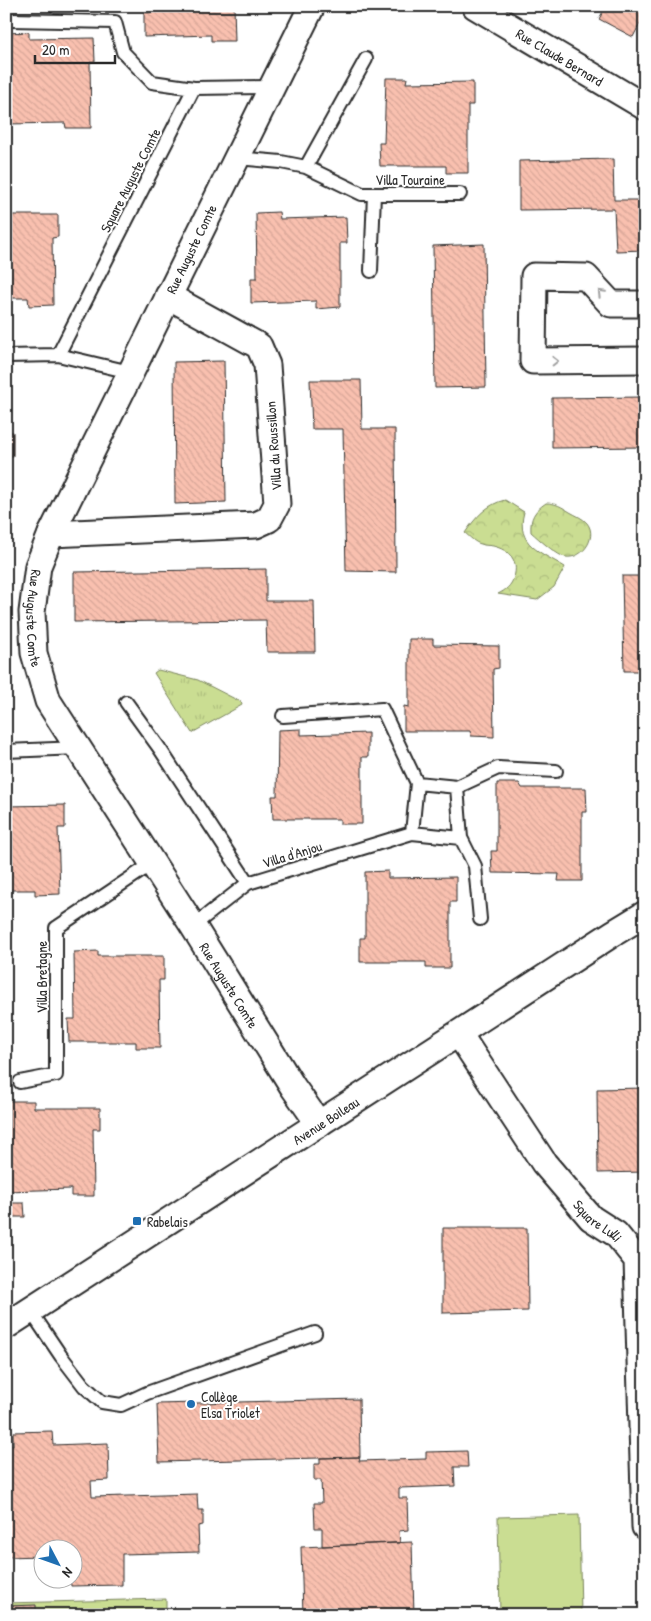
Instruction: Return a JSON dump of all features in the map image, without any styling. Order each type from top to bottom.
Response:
[{"type":"street","name":"Rue Auguste Comte","points":[[312,6],[51,534],[38,566],[32,612],[34,653],[48,701],[194,926],[293,1087],[319,1124]]},
{"type":"street","name":"Rue Claude Bernard","points":[[475,6],[645,107]]},
{"type":"street","points":[[645,304],[611,304],[586,278],[534,276],[534,361],[645,360]]},
{"type":"street","name":"Villa du Roussillon","points":[[51,534],[256,525],[269,519],[277,504],[267,365],[259,346],[168,296]]},
{"type":"street","name":"Avenue Boileau","points":[[6,1326],[645,914]]},
{"type":"street","name":"Square Lulli","points":[[459,1034],[544,1163],[591,1218],[616,1234],[637,1260],[645,1527]]},
{"type":"lane","points":[[10,20],[115,22],[123,52],[152,82],[194,88],[272,87]]},
{"type":"lane","points":[[306,167],[366,59]]},
{"type":"lane","name":"Square Auguste Comte","points":[[58,355],[194,88]]},
{"type":"lane","name":"Villa Touraine","points":[[237,158],[281,162],[306,167],[362,194],[460,194]]},
{"type":"lane","points":[[371,271],[374,194]]},
{"type":"lane","points":[[6,356],[58,355],[130,372]]},
{"type":"lane","points":[[126,702],[160,749],[248,883]]},
{"type":"lane","points":[[283,716],[382,709],[417,783],[412,833]]},
{"type":"lane","points":[[6,751],[78,748]]},
{"type":"lane","points":[[417,783],[457,787],[498,768],[556,771]]},
{"type":"lane","points":[[457,787],[461,838],[475,866],[480,919]]},
{"type":"lane","name":"Villa d'Anjou","points":[[194,926],[248,883],[412,833],[461,838]]},
{"type":"lane","name":"Villa Bretagne","points":[[20,1082],[56,1075],[56,928],[153,863]]},
{"type":"lane","points":[[30,1310],[84,1386],[102,1402],[120,1405],[147,1393],[314,1333]]},
{"type":"green space","points":[[505,500],[524,512],[523,532],[532,546],[565,567],[554,587],[537,600],[498,594],[508,587],[513,580],[515,566],[512,557],[504,550],[479,543],[465,533],[482,512]]},
{"type":"green space","points":[[546,503],[562,507],[587,523],[591,535],[586,548],[581,553],[569,557],[562,556],[531,532],[531,523],[534,515]]},
{"type":"green space","points":[[158,670],[198,680],[241,702],[242,705],[192,733],[154,673]]},
{"type":"green space","points":[[579,1515],[581,1615],[500,1615],[498,1517]]},
{"type":"green space","points":[[166,1599],[166,1615],[6,1615],[6,1603]]},
{"type":"building","points":[[151,6],[234,6],[235,41],[211,41],[211,35],[144,37],[144,13],[152,12]]},
{"type":"building","points":[[606,6],[645,6],[645,14],[633,37],[599,19]]},
{"type":"building","points":[[29,32],[29,39],[94,38],[95,61],[90,62],[91,128],[66,128],[65,123],[6,124],[6,33]]},
{"type":"building","points":[[386,78],[407,78],[406,83],[473,82],[473,105],[468,105],[468,173],[446,173],[446,166],[380,166],[379,143],[384,143]]},
{"type":"building","points":[[613,159],[614,200],[645,200],[645,250],[616,251],[614,209],[519,210],[519,161]]},
{"type":"building","points":[[279,212],[280,219],[346,217],[347,243],[340,243],[340,307],[316,309],[316,301],[251,303],[251,278],[257,278],[256,213]]},
{"type":"building","points":[[6,215],[58,215],[58,237],[52,238],[53,305],[29,306],[28,298],[6,298]]},
{"type":"building","points":[[484,244],[486,387],[435,388],[433,246]]},
{"type":"building","points":[[224,361],[226,502],[175,504],[174,362]]},
{"type":"building","points":[[310,380],[361,380],[362,429],[395,429],[396,572],[346,571],[343,429],[312,429]]},
{"type":"building","points":[[645,397],[645,447],[552,448],[552,398]]},
{"type":"building","points":[[6,432],[13,432],[13,456],[7,456],[8,524],[6,524]]},
{"type":"building","points":[[266,569],[266,601],[314,601],[315,652],[267,652],[266,620],[74,622],[74,572]]},
{"type":"building","points":[[622,576],[645,576],[645,671],[624,671]]},
{"type":"building","points":[[409,639],[433,639],[433,645],[499,646],[499,668],[493,669],[494,737],[471,736],[470,731],[404,731],[404,706],[409,707]]},
{"type":"building","points":[[301,729],[301,735],[368,733],[368,757],[362,757],[362,824],[340,824],[340,819],[273,819],[272,796],[277,796],[278,730]]},
{"type":"building","points":[[497,783],[519,783],[522,788],[586,788],[587,812],[582,812],[582,881],[558,881],[559,874],[492,873],[491,851],[497,851]]},
{"type":"building","points":[[65,805],[65,828],[58,828],[60,894],[35,895],[35,890],[6,890],[6,806]]},
{"type":"building","points":[[388,871],[388,878],[456,877],[456,902],[450,902],[450,968],[426,968],[426,962],[360,962],[360,938],[365,938],[365,872]]},
{"type":"building","points":[[98,951],[98,956],[164,956],[164,980],[159,980],[160,1048],[136,1048],[136,1042],[69,1042],[68,1019],[75,1019],[74,952]]},
{"type":"building","points":[[645,1088],[645,1172],[598,1173],[597,1089]]},
{"type":"building","points":[[9,1101],[34,1101],[34,1108],[100,1108],[100,1129],[93,1129],[94,1196],[71,1196],[71,1189],[6,1191],[6,1169],[10,1168]]},
{"type":"building","points":[[6,1203],[24,1203],[25,1217],[6,1217]]},
{"type":"building","points":[[443,1228],[527,1228],[528,1311],[443,1313]]},
{"type":"building","points":[[359,1399],[360,1457],[159,1462],[157,1404]]},
{"type":"building","points":[[52,1431],[53,1445],[108,1443],[109,1480],[91,1481],[92,1497],[197,1494],[198,1510],[203,1510],[203,1525],[198,1526],[199,1552],[122,1554],[122,1585],[82,1586],[82,1538],[32,1538],[32,1556],[6,1557],[6,1499],[9,1499],[9,1483],[6,1483],[6,1445],[13,1445],[13,1432]]},
{"type":"building","points":[[467,1451],[468,1467],[454,1467],[455,1486],[399,1488],[399,1498],[407,1498],[408,1530],[399,1531],[400,1543],[322,1546],[322,1528],[315,1528],[314,1503],[322,1503],[321,1480],[314,1480],[314,1464],[320,1464],[320,1458],[360,1457],[359,1461],[426,1459],[426,1452]]},
{"type":"building","points":[[412,1542],[414,1615],[303,1615],[301,1547]]},
{"type":"building","points":[[36,1605],[36,1615],[6,1615],[6,1606]]},
{"type":"place","name":"Rabelais","points":[[137,1221]]},
{"type":"place","name":"Collège Elsa Triolet","points":[[191,1404]]}]
